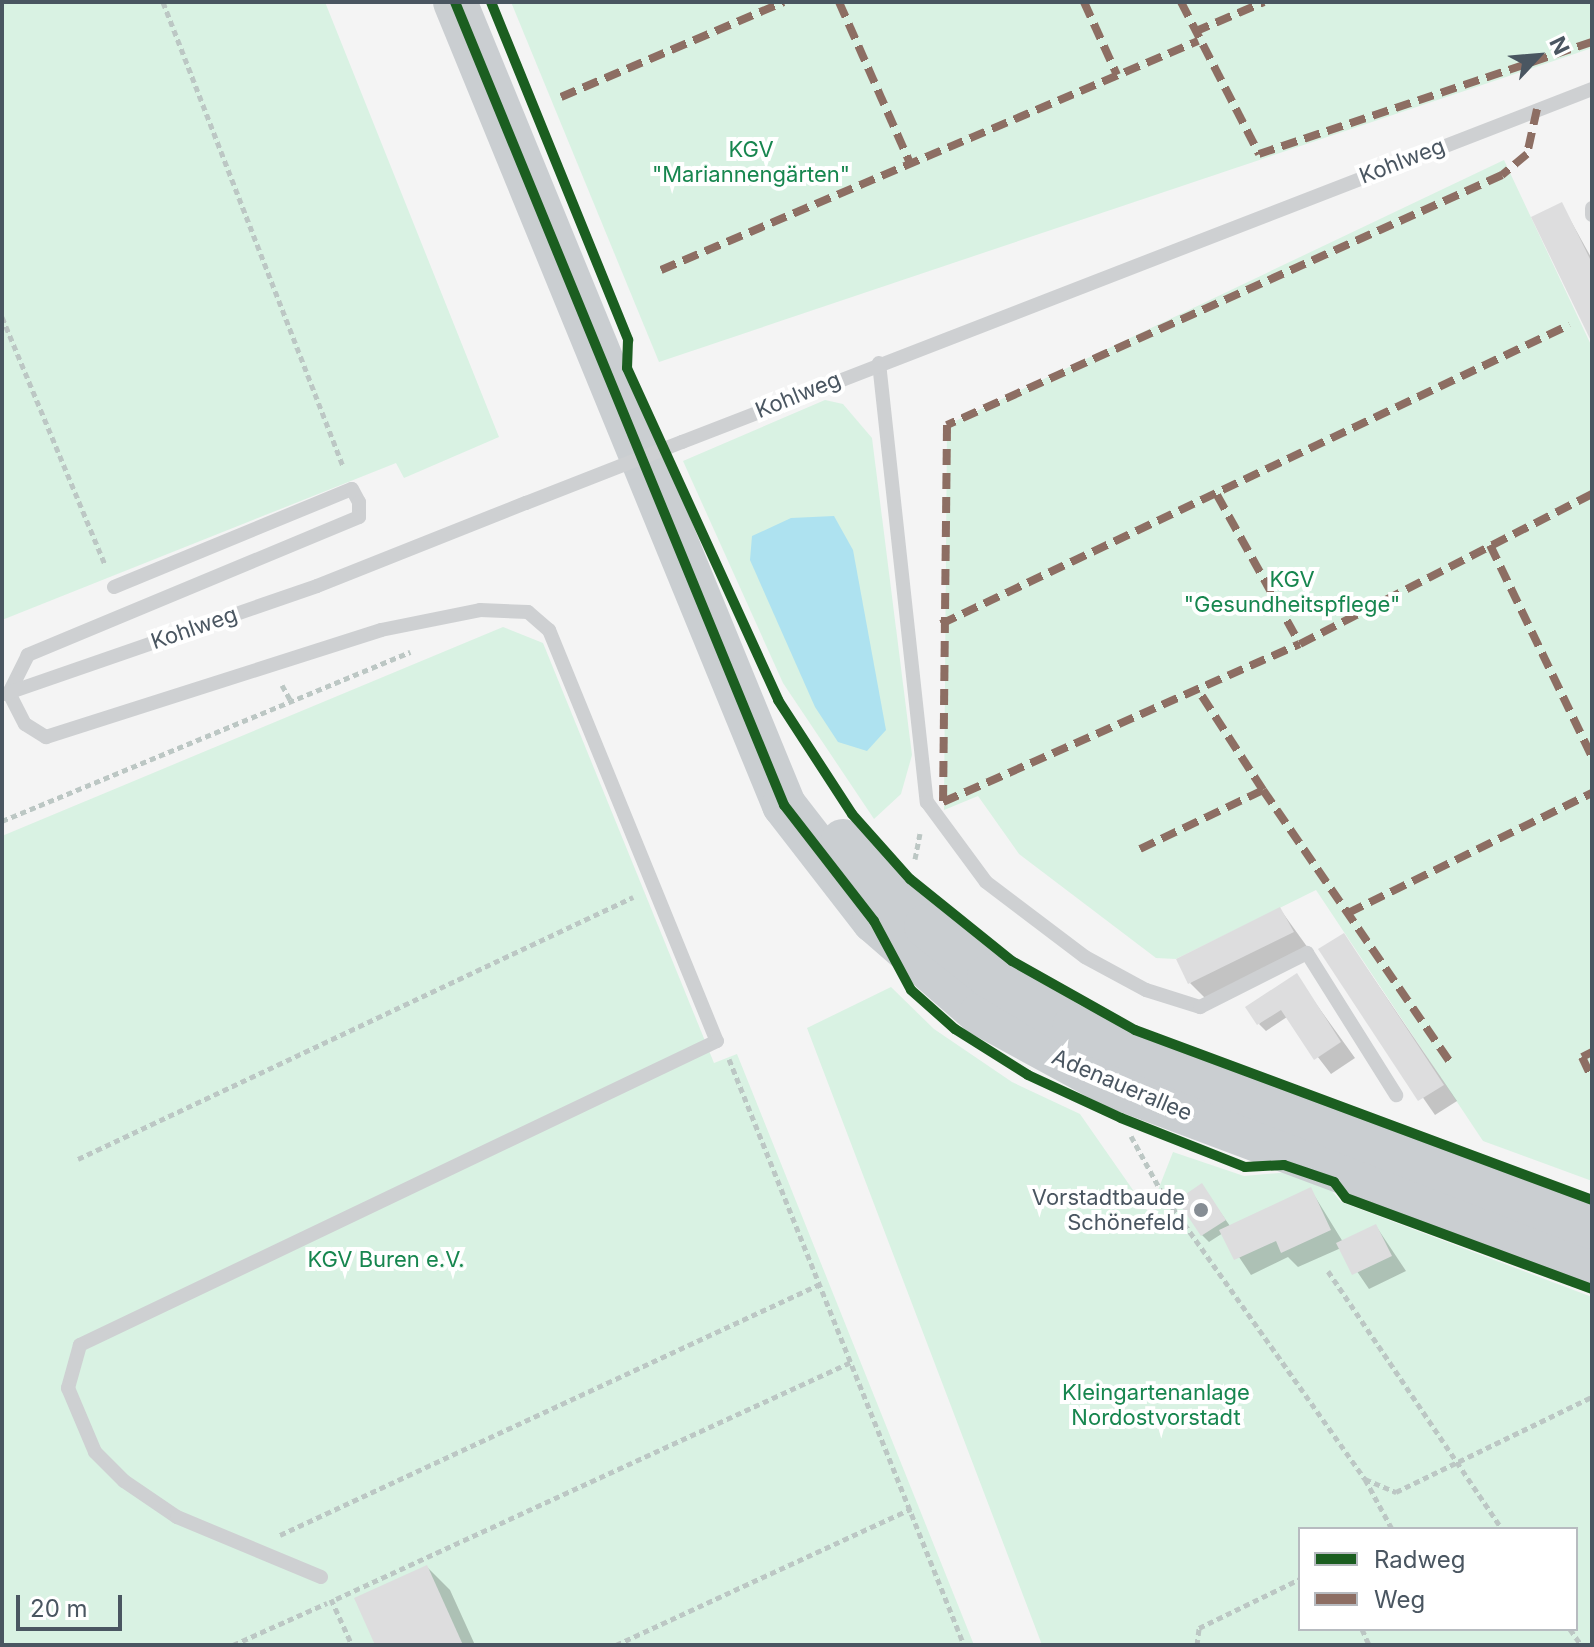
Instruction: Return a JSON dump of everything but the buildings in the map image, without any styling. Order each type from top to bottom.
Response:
[{"type":"main road","name":"Adenauerallee","points":[[455,2],[784,805],[834,875],[906,951],[981,1014],[1113,1086],[1592,1265]]},
{"type":"main road","name":"Adenauerallee","points":[[744,710],[895,898],[1032,1003],[1127,1053],[1592,1227]]},
{"type":"lane","name":"Kohlweg","points":[[6,694],[317,586],[879,363],[1592,89]]},
{"type":"lane","points":[[1592,208],[1592,215]]},
{"type":"lane","points":[[879,363],[927,802],[986,882],[1085,957],[1146,990],[1200,1007],[1307,953],[1396,1095]]},
{"type":"lane","points":[[114,587],[352,489],[359,517],[28,655],[6,694],[25,724],[46,737],[381,630],[480,610],[528,612],[549,630],[717,1041],[80,1345],[68,1388],[95,1452],[177,1517],[321,1577]]},
{"type":"path","points":[[163,2],[352,489]]},
{"type":"path","points":[[2,317],[114,587]]},
{"type":"path","points":[[2,821],[422,647]]},
{"type":"path","points":[[914,864],[927,802]]},
{"type":"path","points":[[78,1159],[655,887]]},
{"type":"path","points":[[729,1058],[964,1645]]},
{"type":"path","points":[[1121,1118],[1149,1129]]},
{"type":"path","points":[[1128,1130],[1161,1191],[1365,1479],[1391,1527]]},
{"type":"path","points":[[1328,1271],[1501,1527]]},
{"type":"path","points":[[249,1549],[820,1284]]},
{"type":"path","points":[[233,1645],[851,1362]]},
{"type":"path","points":[[1365,1479],[1396,1492],[1458,1465],[1592,1397]]},
{"type":"path","points":[[616,1645],[911,1509]]},
{"type":"path","points":[[321,1577],[352,1645]]},
{"type":"path","points":[[1197,1645],[1199,1628],[1298,1580]]},
{"type":"green space","points":[[2,2],[325,2],[499,437],[404,478],[396,463],[2,620]]},
{"type":"green space","name":"KGV \"Mariannengärten\"","points":[[511,2],[1592,2],[1592,48],[659,362]]},
{"type":"green space","name":"KGV \"Gesundheitspflege\"","points":[[1504,160],[1592,347],[1592,1181],[1483,1141],[1316,890],[1176,959],[1156,958],[1019,854],[978,796],[944,810],[947,425]]},
{"type":"green space","points":[[825,400],[843,404],[872,438],[912,755],[901,794],[874,819],[783,683],[683,461]]},
{"type":"green space","name":"KGV Buren e.V.","points":[[503,627],[543,643],[714,1063],[737,1054],[974,1645],[2,1645],[2,836]]},
{"type":"green space","name":"Kleingartenanlage Nordostvorstadt","points":[[891,987],[934,1029],[1012,1082],[1080,1114],[1149,1213],[1173,1152],[1244,1176],[1291,1172],[1331,1190],[1341,1202],[1592,1297],[1592,1645],[1042,1645],[807,1028]]},
{"type":"water","points":[[834,516],[853,550],[886,730],[867,751],[838,742],[815,707],[750,560],[752,536],[791,518]]},
{"type":"marked path","points":[[561,97],[784,2]]},
{"type":"marked path","points":[[839,2],[910,163]]},
{"type":"marked path","points":[[1084,2],[1117,75]]},
{"type":"marked path","points":[[1181,2],[1259,154],[1592,42]]},
{"type":"marked path","points":[[1194,32],[1264,2]]},
{"type":"marked path","points":[[661,270],[1198,41]]},
{"type":"marked path","points":[[1537,109],[1527,154],[1502,175],[947,425],[943,802],[1300,644],[1592,494]]},
{"type":"marked path","points":[[941,624],[1569,325]]},
{"type":"marked path","points":[[1217,495],[1300,644]]},
{"type":"marked path","points":[[1490,545],[1592,757]]},
{"type":"marked path","points":[[1140,849],[1263,790],[1198,690]]},
{"type":"marked path","points":[[1263,790],[1451,1064]]},
{"type":"marked path","points":[[1348,913],[1592,793]]},
{"type":"marked path","points":[[1592,1052],[1582,1057],[1592,1078]]},
{"type":"cycle path","points":[[455,2],[784,805],[874,921],[911,990],[955,1029],[1028,1075],[1121,1118],[1245,1167],[1284,1165],[1334,1182],[1346,1198],[1592,1289]]},
{"type":"cycle path","points":[[491,2],[628,340],[627,368],[778,700],[852,814],[910,879],[1012,961],[1135,1030],[1592,1200]]},
{"type":"place","name":"Vorstadtbaude Schönefeld","points":[[1201,1210]]}]
